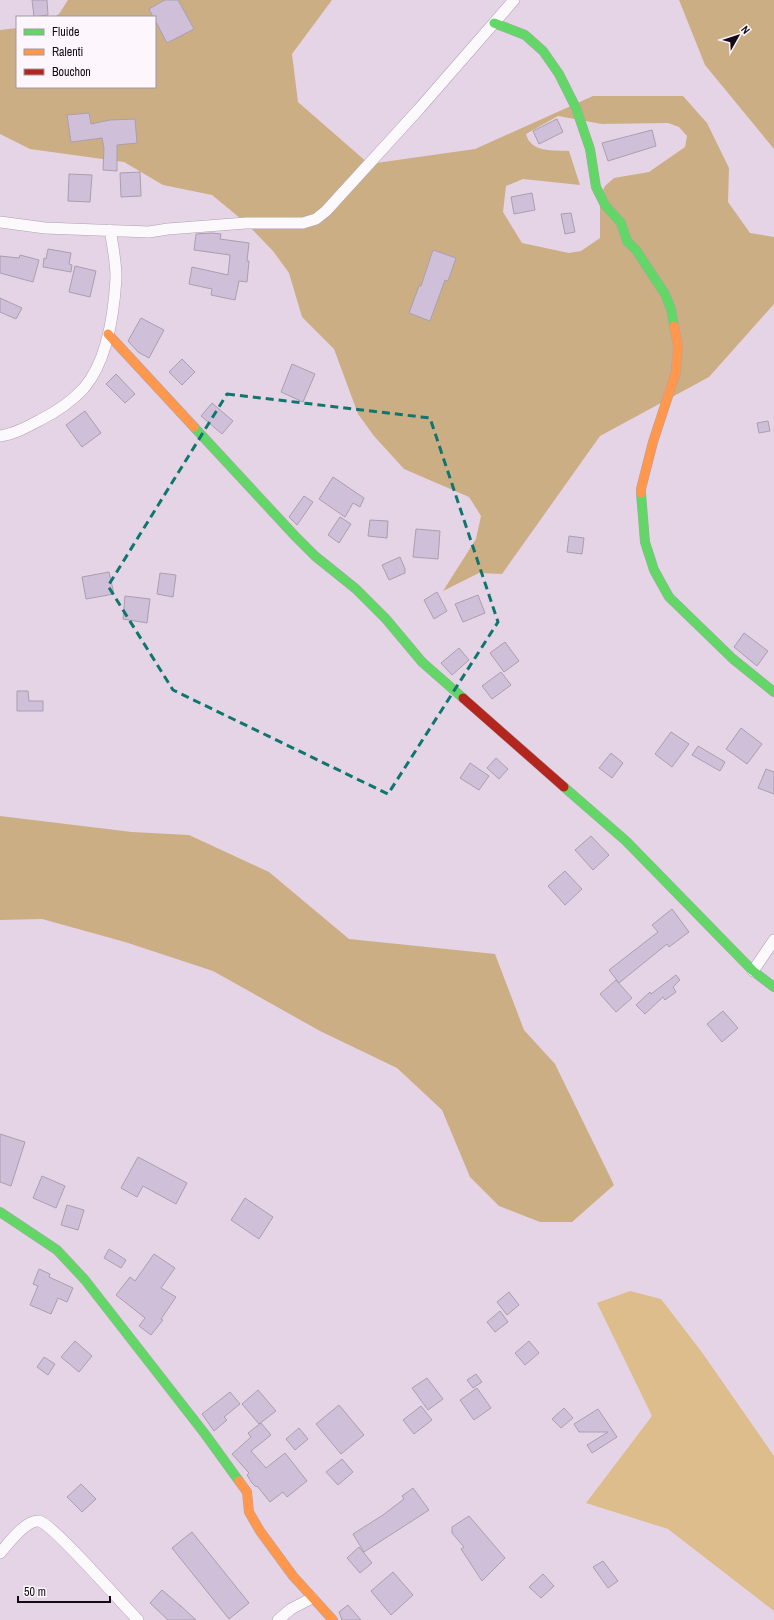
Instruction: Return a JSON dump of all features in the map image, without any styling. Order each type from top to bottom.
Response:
[{"type":"street","points":[[0,222],[45,228],[149,232],[168,229],[246,223],[303,223],[316,219],[326,211],[395,137],[514,0]]},
{"type":"street","points":[[494,23],[525,35],[543,51],[559,74],[576,108],[590,150],[596,187],[605,205],[621,223],[627,241],[636,250],[645,263],[672,309],[678,346],[676,372],[653,442],[641,489],[645,542],[654,570],[668,597],[733,659],[774,692]]},
{"type":"street","points":[[0,436],[23,429],[56,412],[84,388],[94,374],[106,343],[116,278],[115,256],[110,230]]},
{"type":"street","points":[[108,334],[276,517],[306,548],[346,579],[376,608],[422,662],[450,688],[531,756],[626,841],[753,970],[774,987]]},
{"type":"street","points":[[753,970],[774,940]]},
{"type":"street","points":[[0,1212],[57,1250],[85,1280],[205,1434],[247,1492],[249,1501],[248,1512],[260,1531],[293,1576],[333,1620]]},
{"type":"street","points":[[0,1553],[22,1528],[38,1521],[46,1524],[138,1620]]},
{"type":"street","points":[[278,1620],[290,1609],[312,1598]]},
{"type":"highlighted area","points":[[227,394],[430,418],[498,622],[388,794],[173,690],[108,586]]},
{"type":"shaded area","points":[[68,0],[332,0],[292,54],[298,102],[369,164],[475,149],[593,96],[683,96],[707,123],[729,168],[728,202],[750,233],[774,237],[774,304],[709,377],[600,436],[502,574],[479,573],[443,591],[476,539],[481,516],[469,497],[404,469],[374,436],[358,414],[334,349],[302,317],[289,273],[273,251],[246,223],[212,195],[163,185],[124,162],[30,149],[0,134],[0,30],[16,28],[16,88],[156,88],[156,16],[56,16],[59,14]],"holes":[[[558,116],[602,124],[668,123],[679,127],[687,136],[685,147],[649,172],[614,178],[605,186],[600,197],[600,238],[581,251],[569,253],[522,243],[503,212],[506,186],[523,179],[580,185],[569,151],[543,149],[533,145],[526,134]]]},
{"type":"shaded area","points":[[679,0],[774,0],[774,149],[705,65]]},
{"type":"shaded area","points":[[0,816],[132,832],[189,835],[269,872],[349,939],[495,954],[524,1030],[555,1064],[614,1185],[572,1222],[540,1222],[499,1206],[470,1177],[442,1110],[397,1068],[320,1031],[213,971],[125,942],[42,919],[0,920]]},
{"type":"shaded area","points":[[630,1291],[661,1299],[701,1351],[774,1456],[774,1611],[668,1529],[586,1503],[652,1416],[597,1303]]},
{"type":"building","points":[[32,0],[47,0],[48,15],[34,16]]},
{"type":"building","points":[[165,0],[178,0],[194,29],[167,43],[156,22],[156,16],[152,16],[149,9]]},
{"type":"building","points":[[89,113],[91,124],[110,120],[135,119],[137,143],[117,145],[117,171],[103,170],[104,148],[102,138],[71,142],[67,115]]},
{"type":"building","points":[[557,119],[563,132],[539,144],[533,131]]},
{"type":"building","points":[[652,130],[656,146],[608,161],[602,143]]},
{"type":"building","points":[[140,172],[141,196],[121,197],[120,173]]},
{"type":"building","points":[[69,174],[92,175],[90,202],[68,201]]},
{"type":"building","points":[[532,193],[535,210],[514,214],[511,197]]},
{"type":"building","points":[[571,213],[575,232],[565,234],[561,214]]},
{"type":"building","points":[[196,234],[221,234],[220,239],[249,243],[247,282],[239,281],[235,300],[211,295],[212,289],[189,284],[192,267],[228,275],[230,255],[194,250]]},
{"type":"building","points":[[48,249],[71,253],[69,264],[72,265],[71,272],[43,267],[44,258],[46,259]]},
{"type":"building","points":[[433,250],[456,258],[448,281],[445,280],[430,321],[409,313],[419,286],[421,286]]},
{"type":"building","points":[[20,255],[39,260],[33,282],[0,273],[0,256],[19,258]]},
{"type":"building","points":[[75,266],[96,271],[90,297],[69,292]]},
{"type":"building","points":[[0,298],[22,308],[16,319],[0,312]]},
{"type":"building","points":[[141,318],[164,330],[149,358],[138,352],[128,341]]},
{"type":"building","points":[[182,359],[195,372],[182,385],[169,372]]},
{"type":"building","points":[[292,364],[315,374],[303,402],[281,392]]},
{"type":"building","points":[[116,374],[135,394],[125,403],[106,384]]},
{"type":"building","points":[[212,403],[233,421],[222,434],[201,416]]},
{"type":"building","points":[[85,411],[101,433],[82,447],[66,425]]},
{"type":"building","points":[[768,421],[770,431],[759,433],[757,423]]},
{"type":"building","points":[[333,477],[364,498],[360,507],[353,503],[345,517],[319,499]]},
{"type":"building","points":[[304,496],[313,502],[297,525],[289,517]]},
{"type":"building","points":[[340,517],[351,524],[339,543],[328,535]]},
{"type":"building","points":[[370,520],[388,521],[387,538],[368,536]]},
{"type":"building","points":[[416,529],[440,531],[438,559],[413,557]]},
{"type":"building","points":[[569,536],[584,538],[582,554],[567,552]]},
{"type":"building","points":[[400,557],[405,573],[389,580],[382,565]]},
{"type":"building","points":[[109,572],[114,594],[86,599],[82,577]]},
{"type":"building","points":[[160,573],[176,575],[173,597],[157,594]]},
{"type":"building","points":[[437,592],[447,611],[434,619],[424,600]]},
{"type":"building","points":[[478,595],[485,613],[463,622],[455,604]]},
{"type":"building","points":[[125,596],[150,599],[147,623],[123,619]]},
{"type":"building","points":[[744,633],[768,651],[757,666],[734,647]]},
{"type":"building","points":[[505,642],[519,661],[504,672],[490,653]]},
{"type":"building","points":[[459,648],[469,660],[452,675],[441,663]]},
{"type":"building","points":[[501,672],[511,685],[492,699],[482,686]]},
{"type":"building","points":[[17,691],[28,691],[29,701],[43,701],[43,711],[17,711]]},
{"type":"building","points":[[741,728],[762,744],[747,764],[726,749]]},
{"type":"building","points":[[671,732],[689,744],[672,767],[655,754]]},
{"type":"building","points":[[698,746],[725,762],[720,771],[692,755]]},
{"type":"building","points":[[611,753],[623,763],[612,778],[599,768]]},
{"type":"building","points":[[496,758],[508,769],[499,779],[487,768]]},
{"type":"building","points":[[470,763],[489,776],[479,790],[460,778]]},
{"type":"building","points":[[766,769],[774,772],[774,794],[758,788]]},
{"type":"building","points":[[591,836],[609,855],[593,870],[575,850]]},
{"type":"building","points":[[565,871],[582,889],[565,905],[548,886]]},
{"type":"building","points":[[672,909],[689,932],[669,947],[667,944],[619,983],[609,970],[658,932],[652,925]]},
{"type":"building","points":[[676,975],[680,980],[673,987],[676,992],[665,1000],[663,997],[645,1014],[636,1005],[650,992],[651,994]]},
{"type":"building","points":[[616,980],[632,998],[616,1012],[600,994]]},
{"type":"building","points":[[723,1011],[738,1028],[722,1042],[707,1024]]},
{"type":"building","points":[[0,1134],[25,1142],[11,1186],[0,1182]]},
{"type":"building","points":[[138,1157],[187,1183],[176,1204],[143,1186],[137,1197],[121,1188]]},
{"type":"building","points":[[42,1176],[65,1186],[56,1208],[33,1198]]},
{"type":"building","points":[[245,1198],[273,1217],[259,1239],[231,1220]]},
{"type":"building","points":[[67,1205],[84,1210],[78,1230],[61,1225]]},
{"type":"building","points":[[109,1249],[126,1260],[121,1268],[104,1258]]},
{"type":"building","points":[[154,1254],[175,1268],[161,1288],[176,1297],[161,1319],[163,1320],[151,1335],[139,1326],[145,1318],[116,1295],[130,1277],[135,1281]]},
{"type":"building","points":[[39,1269],[50,1274],[49,1277],[73,1288],[67,1302],[58,1298],[51,1314],[30,1305],[38,1286],[33,1284]]},
{"type":"building","points":[[509,1292],[519,1305],[507,1315],[497,1302]]},
{"type":"building","points":[[500,1311],[508,1322],[495,1332],[487,1322]]},
{"type":"building","points":[[75,1341],[92,1356],[79,1372],[61,1357]]},
{"type":"building","points":[[529,1341],[539,1353],[525,1365],[515,1353]]},
{"type":"building","points":[[44,1357],[55,1364],[48,1375],[37,1367]]},
{"type":"building","points":[[476,1374],[482,1382],[473,1388],[467,1380]]},
{"type":"building","points":[[427,1378],[443,1399],[428,1410],[412,1388]]},
{"type":"building","points":[[477,1388],[491,1408],[474,1420],[460,1400]]},
{"type":"building","points":[[258,1390],[276,1411],[259,1424],[242,1404]]},
{"type":"building","points":[[230,1392],[240,1404],[224,1417],[227,1420],[214,1431],[202,1414]]},
{"type":"building","points":[[339,1405],[364,1435],[341,1454],[316,1424]]},
{"type":"building","points":[[421,1406],[432,1420],[414,1434],[403,1420]]},
{"type":"building","points":[[564,1408],[573,1418],[561,1428],[552,1419]]},
{"type":"building","points":[[598,1409],[617,1437],[592,1453],[587,1445],[608,1432],[579,1432],[574,1424]]},
{"type":"building","points":[[261,1423],[271,1435],[251,1451],[266,1468],[285,1453],[307,1481],[287,1497],[283,1492],[270,1502],[257,1486],[256,1487],[252,1483],[247,1475],[249,1473],[232,1454],[251,1437],[248,1433]]},
{"type":"building","points":[[299,1428],[308,1439],[295,1450],[286,1439]]},
{"type":"building","points":[[342,1459],[353,1472],[338,1485],[326,1472]]},
{"type":"building","points":[[81,1484],[96,1499],[82,1512],[67,1497]]},
{"type":"building","points":[[413,1488],[429,1510],[364,1552],[353,1534],[383,1515],[404,1499],[402,1496]]},
{"type":"building","points":[[469,1516],[505,1558],[482,1581],[461,1549],[464,1547],[452,1533],[452,1527]]},
{"type":"building","points":[[192,1532],[249,1603],[229,1619],[172,1548]]},
{"type":"building","points":[[359,1547],[372,1563],[360,1573],[347,1558]]},
{"type":"building","points":[[603,1561],[618,1581],[608,1588],[593,1567]]},
{"type":"building","points":[[393,1572],[413,1595],[391,1615],[371,1591]]},
{"type":"building","points":[[543,1574],[554,1586],[541,1598],[529,1587]]},
{"type":"building","points":[[162,1590],[196,1620],[168,1620],[150,1603]]},
{"type":"building","points":[[348,1605],[361,1620],[342,1620],[339,1612]]},
{"type":"traffic: fast","points":[[494,23],[525,35],[543,51],[559,74],[576,108],[590,149],[596,187],[605,205],[621,223],[627,241],[636,250],[665,294],[671,309],[674,326]]},
{"type":"traffic: fast","points":[[194,427],[295,536],[315,556],[356,589],[386,619],[422,662],[463,698]]},
{"type":"traffic: fast","points":[[641,493],[645,542],[654,570],[669,597],[733,659],[774,692]]},
{"type":"traffic: fast","points":[[564,787],[626,841],[753,971],[774,987]]},
{"type":"traffic: fast","points":[[0,1212],[57,1250],[85,1280],[205,1434],[239,1481]]},
{"type":"traffic: slow","points":[[641,493],[653,442],[676,372],[678,346],[674,326]]},
{"type":"traffic: slow","points":[[108,334],[194,427]]},
{"type":"traffic: slow","points":[[239,1481],[247,1492],[249,1512],[260,1531],[293,1576],[333,1620]]},
{"type":"traffic: jam","points":[[463,698],[564,787]]}]
